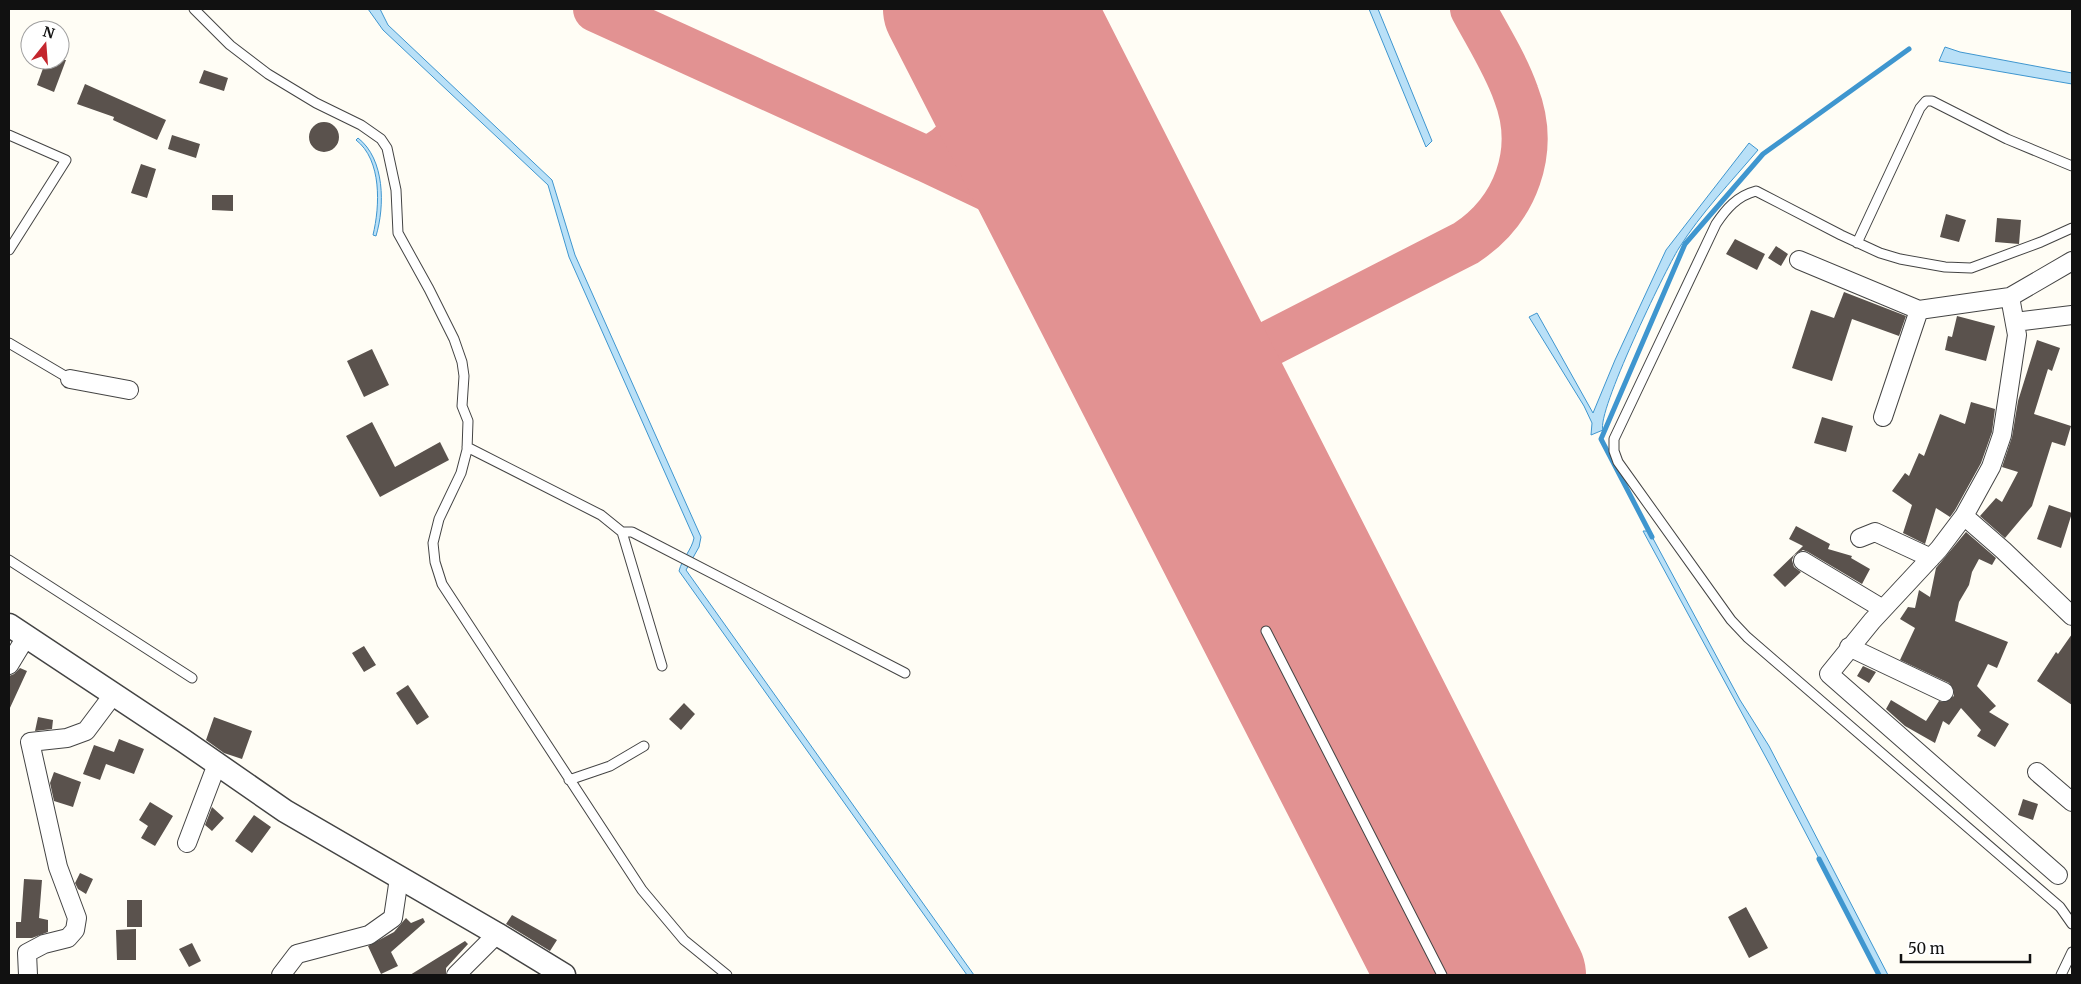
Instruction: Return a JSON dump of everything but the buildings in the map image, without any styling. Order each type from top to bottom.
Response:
[{"type":"street","points":[[1800,260],[1919,310],[2010,297],[2072,261]]},
{"type":"street","points":[[2010,297],[2017,335],[2002,436],[1990,467],[1964,516],[1931,558],[1849,647],[1829,674],[2058,875]]},
{"type":"street","points":[[1884,416],[1919,310]]},
{"type":"street","points":[[2015,322],[2072,315]]},
{"type":"street","points":[[70,379],[129,390]]},
{"type":"street","points":[[1964,516],[2003,550],[2072,616]]},
{"type":"street","points":[[1860,538],[1875,532],[1931,558]]},
{"type":"street","points":[[1804,561],[1883,608]]},
{"type":"street","points":[[9,665],[18,631],[285,811],[564,975]]},
{"type":"street","points":[[1849,647],[1944,692]]},
{"type":"street","points":[[28,975],[27,953],[44,944],[68,938],[75,930],[77,918],[58,867],[30,742],[67,738],[86,732],[114,695]]},
{"type":"street","points":[[187,843],[217,764]]},
{"type":"street","points":[[2037,772],[2072,802]]},
{"type":"street","points":[[281,975],[297,954],[369,935],[394,918],[399,878]]},
{"type":"street","points":[[456,975],[497,934]]},
{"type":"lane","points":[[194,9],[230,45],[268,74],[316,103],[362,125],[384,143],[396,190],[398,233],[430,288],[454,339],[462,362],[464,390],[462,406],[468,421],[467,447],[461,473],[444,507],[435,531],[433,549],[438,575],[450,598],[642,890],[684,940],[727,975]]},
{"type":"lane","points":[[1858,243],[1920,108],[1926,101],[1932,101],[2006,139],[2072,166]]},
{"type":"lane","points":[[9,135],[66,160],[9,250]]},
{"type":"lane","points":[[2072,228],[2032,246],[1971,268],[1945,267],[1900,259],[1858,243],[1756,190],[1745,194],[1736,200],[1716,224],[1614,439],[1616,458],[1720,607],[1740,630],[2060,907],[2072,924]]},
{"type":"lane","points":[[9,343],[70,379]]},
{"type":"lane","points":[[467,447],[601,515],[622,532],[662,666]]},
{"type":"lane","points":[[622,532],[632,532],[906,673]]},
{"type":"lane","points":[[9,560],[192,678]]},
{"type":"lane","points":[[1266,631],[1442,975]]},
{"type":"lane","points":[[570,780],[610,766],[644,746]]},
{"type":"lane","points":[[2061,975],[2072,952]]},
{"type":"water","points":[[368,9],[380,9],[388,25],[552,180],[575,255],[701,537],[699,547],[686,570],[974,975],[967,975],[679,571],[694,538],[569,257],[548,185],[383,30]]},
{"type":"water","points":[[1369,9],[1378,9],[1432,141],[1426,147]]},
{"type":"water","points":[[1945,47],[1960,52],[2072,73],[2072,84],[1939,61]]},
{"type":"water","points":[[358,138],[367,147],[373,158],[381,184],[381,211],[376,236],[373,235],[378,197],[375,171],[371,159],[356,140]]},
{"type":"water","points":[[1749,143],[1758,150],[1697,222],[1671,261],[1620,371],[1610,397],[1604,418],[1603,430],[1591,435],[1592,423],[1584,406],[1529,317],[1537,313],[1593,413],[1615,360],[1666,250]]},
{"type":"water","points":[[1643,531],[1649,531],[1740,700],[1769,746],[1888,975],[1880,975],[1770,765]]},
{"type":"waterway","points":[[1652,537],[1601,439],[1685,244],[1763,154],[1909,49]]},
{"type":"waterway","points":[[1819,859],[1879,975]]},
{"type":"taxiway","points":[[596,9],[926,159],[942,151],[958,136],[971,115],[975,99],[975,84],[967,54],[944,9]]},
{"type":"taxiway","points":[[1037,185],[1106,319],[1118,335],[1133,347],[1150,356],[1169,362],[1209,364],[1247,355],[1466,243],[1498,214],[1510,196],[1518,178],[1523,157],[1522,115],[1507,72],[1473,9]]},
{"type":"taxiway","points":[[926,159],[1034,210],[1043,216],[1057,233]]},
{"type":"taxiway","points":[[1254,353],[1237,365],[1209,396],[1192,434],[1189,454],[1190,475],[1196,495],[1266,631]]},
{"type":"runway","points":[[941,9],[1435,975]]},
{"type":"runway","points":[[1037,9],[1528,975]]}]
